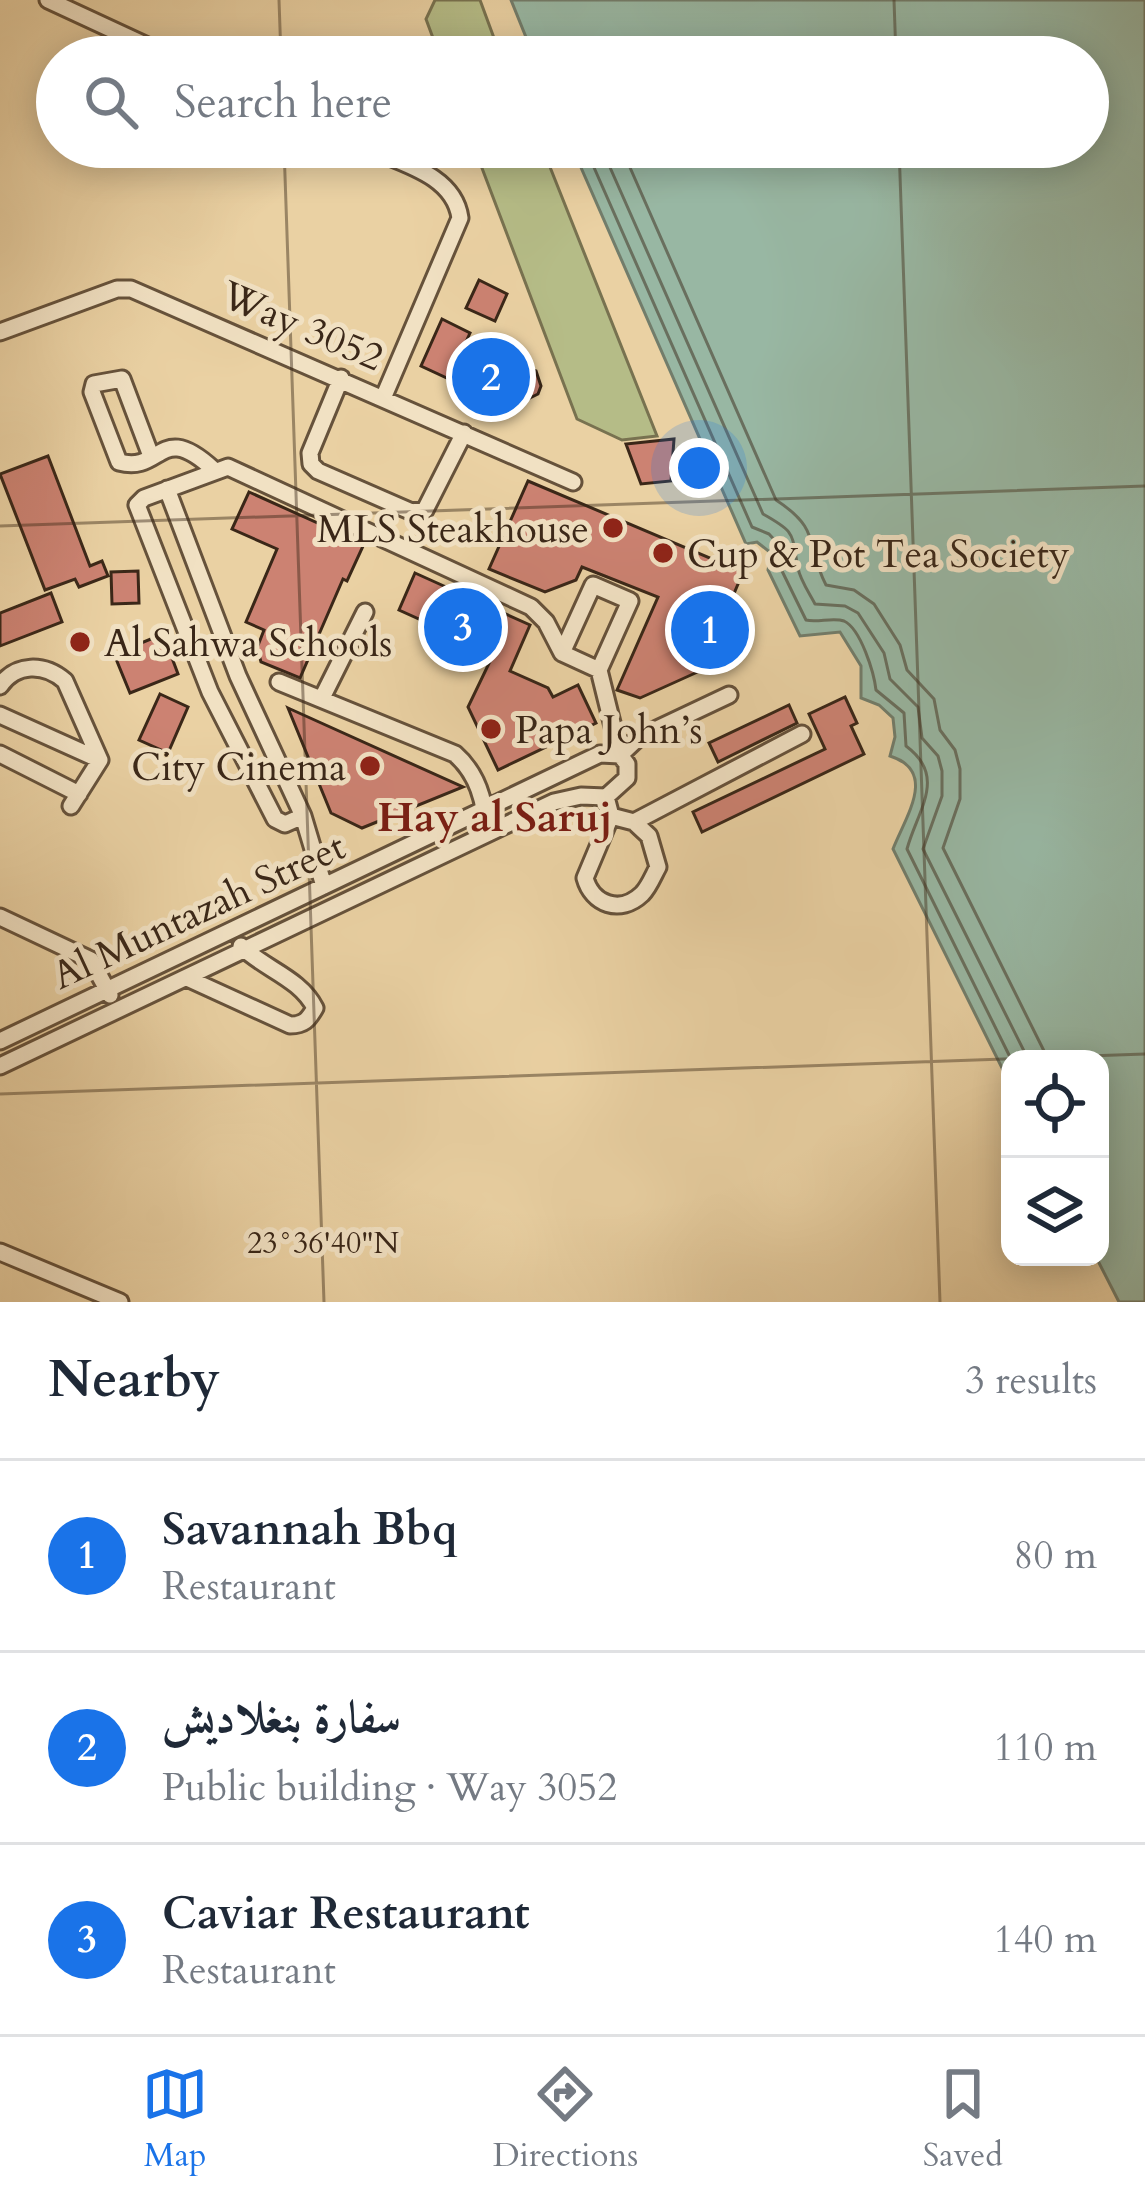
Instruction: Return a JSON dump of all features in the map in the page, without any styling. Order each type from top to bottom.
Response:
[{"type":"street","points":[[48,0],[126,36]]},
{"type":"street","points":[[384,396],[460,218],[444,184],[410,168]]},
{"type":"street","name":"Way 3052","points":[[0,332],[117,289],[131,289],[573,482]]},
{"type":"street","points":[[340,378],[310,453],[310,464],[317,471],[412,512],[424,510],[464,433]]},
{"type":"street","points":[[151,456],[122,379],[94,384],[92,392],[119,462],[130,464],[151,456],[176,446],[189,448],[214,470]]},
{"type":"street","points":[[303,816],[285,824],[275,819],[220,711],[137,506],[144,498],[228,467],[531,607],[546,622],[562,653],[599,670]]},
{"type":"street","points":[[166,489],[248,697],[303,816],[325,886]]},
{"type":"street","points":[[562,653],[593,585],[630,601],[599,670],[627,778],[606,797],[611,816],[585,878],[586,886],[601,902],[611,905],[643,893],[658,867],[649,836],[634,822],[611,816]]},
{"type":"street","points":[[322,698],[365,612]]},
{"type":"street","points":[[0,686],[19,669],[56,674],[64,681],[100,760]]},
{"type":"street","points":[[280,682],[455,754],[475,777],[486,808],[486,834]]},
{"type":"street","name":"Al Muntazah Street","points":[[0,1041],[600,754],[620,755],[638,738],[729,695]]},
{"type":"street","points":[[220,711],[248,697]]},
{"type":"street","points":[[0,715],[100,760]]},
{"type":"street","points":[[634,822],[802,734]]},
{"type":"street","points":[[0,754],[75,800],[100,760]]},
{"type":"street","name":"Al Muntazah Street","points":[[0,1066],[554,802],[606,797]]},
{"type":"street","points":[[424,838],[434,859]]},
{"type":"street","points":[[0,917],[91,960],[117,1012]]},
{"type":"street","points":[[187,978],[290,1025],[301,1025],[309,1018],[314,1008],[301,987],[224,934]]},
{"type":"street","points":[[1,1255],[120,1302]]},
{"type":"green space","points":[[435,0],[480,0],[493,36],[432,36],[426,19]]},
{"type":"green space","points":[[482,168],[550,168],[657,436],[622,440],[577,419]]},
{"type":"water","points":[[511,0],[1145,0],[1145,1302],[1119,1302],[1101,1266],[1109,1266],[1109,1050],[1001,1050],[1001,1066],[893,849],[915,783],[913,772],[890,756],[893,718],[879,705],[861,698],[861,666],[840,632],[800,636],[768,570],[771,553],[757,542],[746,544],[581,168],[1109,168],[1109,36],[526,36]]},
{"type":"building","points":[[479,280],[507,294],[495,321],[466,308]]},
{"type":"building","points":[[442,319],[470,333],[449,379],[421,366]]},
{"type":"building","points":[[506,359],[536,371],[541,386],[538,394],[509,408],[489,399]]},
{"type":"building","points":[[674,439],[671,481],[641,484],[626,444]]},
{"type":"building","points":[[48,456],[90,566],[102,561],[108,576],[79,587],[75,579],[45,590],[0,474]]},
{"type":"building","points":[[528,481],[743,572],[702,670],[640,698],[617,690],[658,597],[582,567],[576,580],[545,592],[489,569]]},
{"type":"building","points":[[249,492],[364,544],[347,581],[343,579],[300,678],[261,662],[257,648],[264,630],[246,622],[277,549],[232,529]]},
{"type":"building","points":[[138,571],[139,603],[112,604],[111,572]]},
{"type":"building","points":[[415,573],[530,625],[510,671],[548,688],[553,697],[578,685],[596,723],[498,770],[468,707],[494,653],[399,610]]},
{"type":"building","points":[[51,593],[62,622],[0,646],[0,613]]},
{"type":"building","points":[[163,634],[178,674],[130,693],[114,654]]},
{"type":"building","points":[[160,694],[188,707],[168,753],[139,740]]},
{"type":"building","points":[[845,697],[864,754],[702,832],[693,812],[825,749],[809,714]]},
{"type":"building","points":[[789,705],[797,723],[718,762],[709,743]]},
{"type":"building","points":[[288,708],[463,787],[362,828],[331,813]]},
{"type":"place","name":"سفارة بنغلاديش","points":[[491,377]]},
{"type":"place","name":"MLS Steakhouse","points":[[613,528]]},
{"type":"place","name":"Cup & Pot Tea Society","points":[[663,553]]},
{"type":"place","name":"Caviar Restaurant","points":[[463,627]]},
{"type":"place","name":"Savannah Bbq","points":[[710,630]]},
{"type":"place","name":"Al Sahwa Schools","points":[[80,642]]},
{"type":"place","name":"Papa John’s","points":[[491,729]]},
{"type":"place","name":"City Cinema","points":[[370,766]]},
{"type":"district","name":"Hay al Saruj","points":[[495,816]]}]
